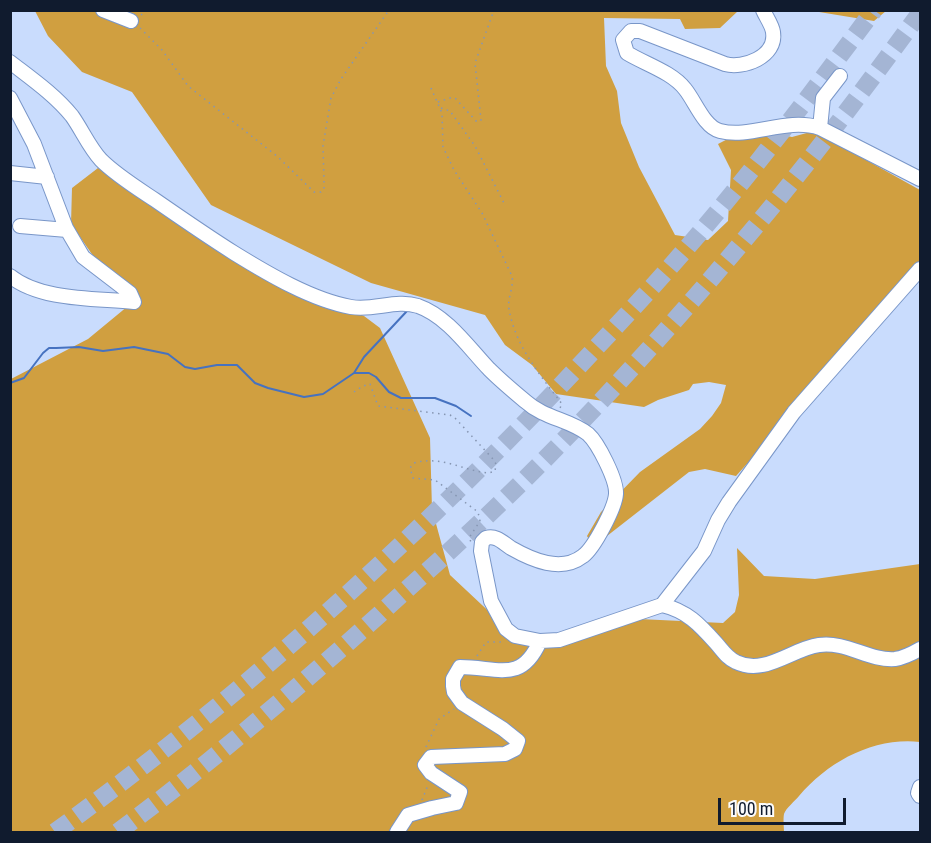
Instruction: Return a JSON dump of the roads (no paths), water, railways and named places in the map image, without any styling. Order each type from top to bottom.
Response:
[{"type":"street","points":[[103,10],[131,21]]},
{"type":"street","points":[[763,10],[773,32],[772,43],[757,60],[745,65],[735,67],[725,64],[640,31],[631,31],[626,35],[623,46],[627,53],[684,87],[710,125],[716,130],[734,132],[809,124],[921,179]]},
{"type":"street","points":[[10,62],[55,98],[72,116],[100,159],[188,223],[239,256],[313,295],[351,307],[371,308],[402,303],[419,307],[441,319],[492,371],[533,408],[585,432],[595,441],[616,493],[611,509],[592,548],[582,557],[560,565],[542,562],[513,549],[495,537],[486,538],[482,542],[481,551],[491,601],[506,629],[515,636],[540,641],[559,640],[662,605],[686,613],[727,657],[749,666],[774,662],[817,645],[838,645],[883,658],[897,659],[921,649]]},
{"type":"street","points":[[820,128],[823,98],[840,76]]},
{"type":"street","points":[[10,98],[34,144],[67,230],[83,257],[130,293],[134,302],[66,296],[29,288],[10,276]]},
{"type":"street","points":[[10,173],[47,177]]},
{"type":"street","points":[[20,226],[67,230]]},
{"type":"street","points":[[662,605],[704,551],[729,502],[794,411],[921,269]]},
{"type":"street","points":[[397,832],[408,815],[456,803],[459,792],[431,773],[425,765],[431,757],[505,754],[515,749],[518,741],[462,703],[454,692],[453,679],[460,667],[513,671],[532,658],[540,641]]},
{"type":"street","points":[[921,787],[918,793],[921,796]]},
{"type":"waterway","points":[[10,383],[24,378],[49,348],[79,347],[103,351],[134,347],[168,354],[185,367],[195,369],[217,365],[237,365],[255,383],[304,397],[323,394],[354,373],[364,357],[407,311]]},
{"type":"waterway","points":[[354,373],[369,373],[376,377],[389,392],[401,398],[435,398],[456,406],[471,416]]},
{"type":"tunnel","points":[[55,832],[194,725],[328,612],[456,492],[518,430],[628,313],[708,223],[772,144],[874,10]]},
{"type":"tunnel","points":[[118,832],[218,753],[348,642],[448,553],[567,437],[672,324],[763,218],[832,131],[920,13]]}]
